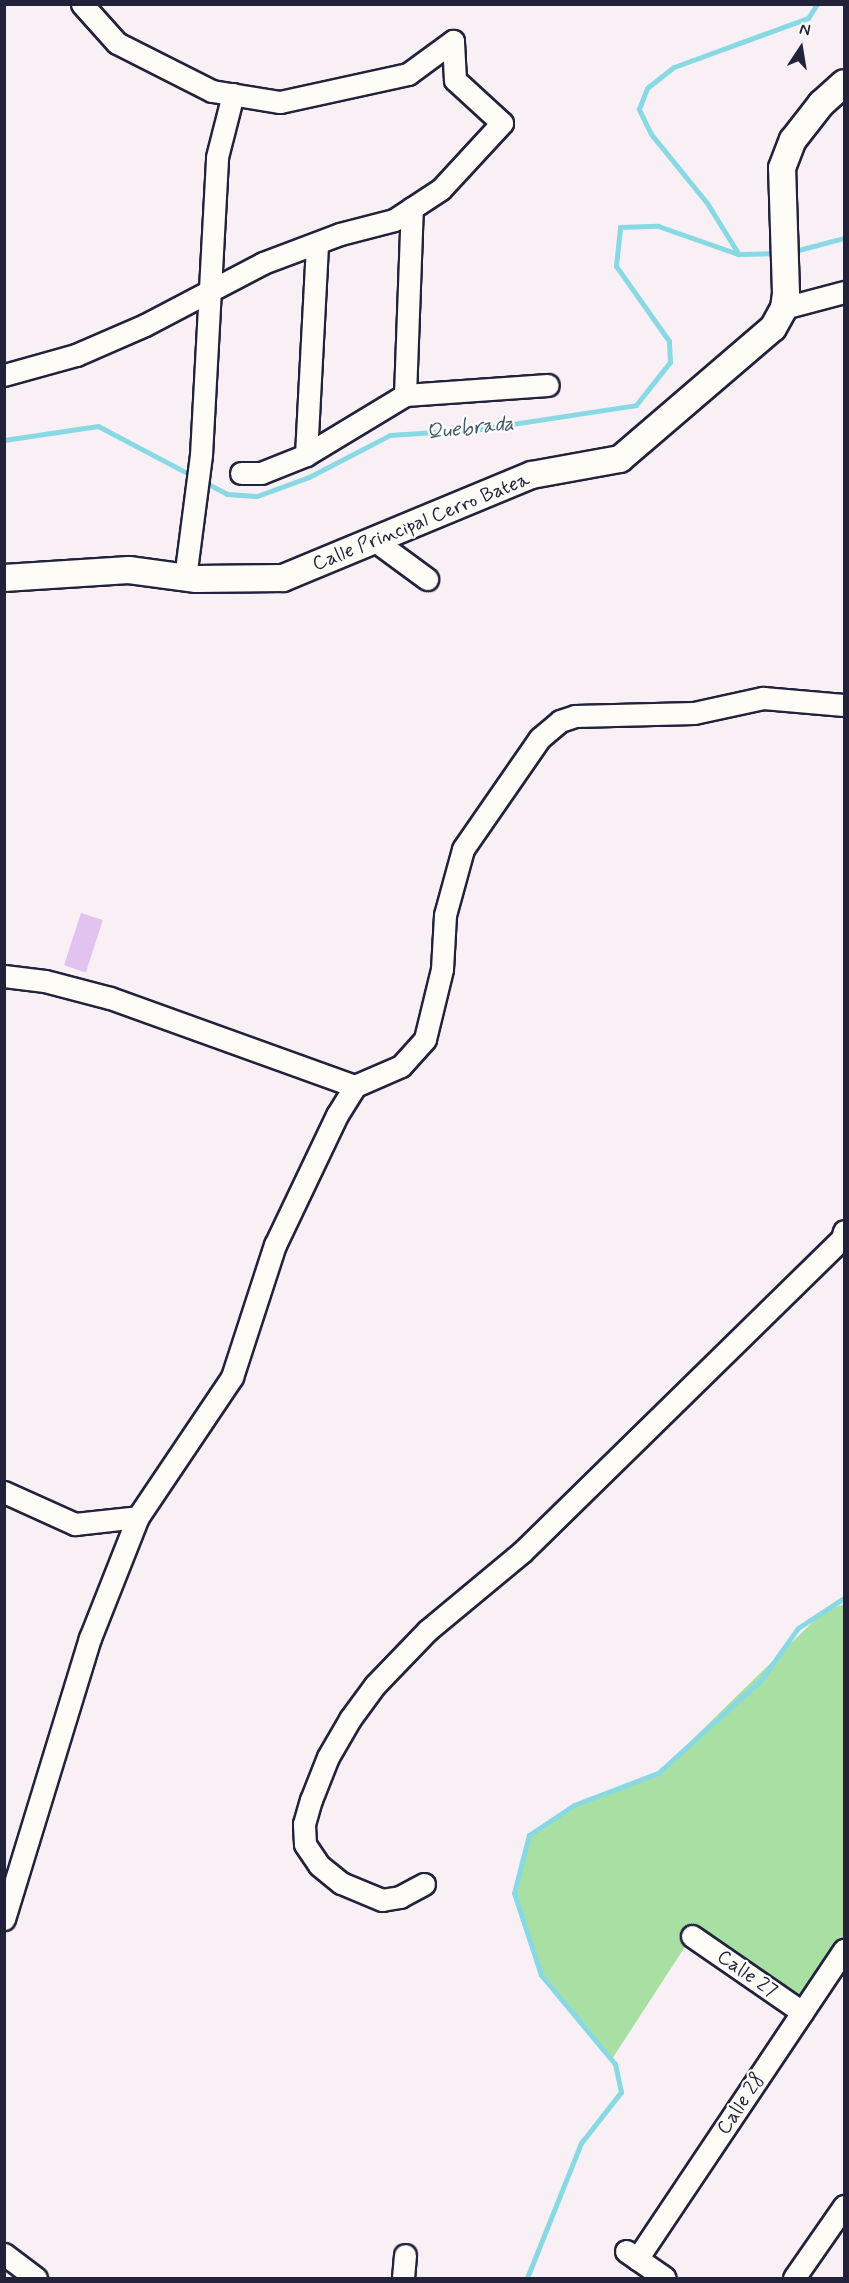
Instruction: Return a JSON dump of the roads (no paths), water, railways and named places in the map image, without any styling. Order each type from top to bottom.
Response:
[{"type":"street","points":[[4,375],[76,355],[145,325],[210,287],[317,243],[394,220],[441,189],[502,123],[455,80],[453,41],[408,74],[280,102],[212,91],[117,43],[82,4]]},
{"type":"street","points":[[844,83],[821,104],[793,140],[782,168],[785,301],[844,292]]},
{"type":"street","points":[[185,578],[197,500],[201,455],[217,157],[233,94]]},
{"type":"street","points":[[405,395],[412,208]]},
{"type":"street","points":[[306,455],[317,243]]},
{"type":"street","name":"Calle Principal Cerro Batea","points":[[4,578],[129,570],[185,578],[283,578],[532,475],[620,459],[760,341],[785,301]]},
{"type":"street","points":[[241,472],[261,473],[306,455],[405,395],[548,385]]},
{"type":"street","points":[[374,540],[428,579]]},
{"type":"street","points":[[4,1919],[90,1638],[138,1517],[232,1377],[275,1245],[354,1086],[401,1066],[425,1039],[442,969],[446,915],[464,849],[540,738],[560,720],[575,716],[694,712],[763,698],[844,705]]},
{"type":"street","points":[[4,976],[45,981],[110,998],[354,1086]]},
{"type":"street","points":[[423,1884],[400,1897],[382,1900],[341,1882],[319,1865],[305,1844],[304,1824],[310,1800],[328,1757],[350,1719],[375,1685],[428,1630],[522,1552],[842,1239],[844,1231]]},
{"type":"street","points":[[4,1492],[75,1524],[138,1517]]},
{"type":"street","name":"Calle 27","points":[[692,1936],[802,2012]]},
{"type":"street","name":"Calle 28","points":[[665,2278],[631,2254],[844,1950]]},
{"type":"street","points":[[794,2278],[844,2206]]},
{"type":"street","points":[[4,2254],[36,2278]]},
{"type":"street","points":[[403,2278],[405,2255]]},
{"type":"waterway","points":[[738,253],[707,203],[651,134],[639,109],[647,88],[674,67],[808,18],[817,4]]},
{"type":"waterway","name":"Quebrada","points":[[202,481],[227,494],[257,496],[309,477],[390,435],[480,429],[636,405],[670,362],[669,341],[616,266],[620,227],[658,226],[738,254],[779,253]]},
{"type":"waterway","points":[[791,252],[844,238]]},
{"type":"waterway","name":"Quebrada","points":[[4,440],[98,426],[193,476]]},
{"type":"waterway","points":[[527,2278],[581,2143],[621,2092],[615,2064],[541,1975],[514,1893],[529,1835],[574,1805],[658,1773],[761,1680],[798,1628],[844,1598]]}]
